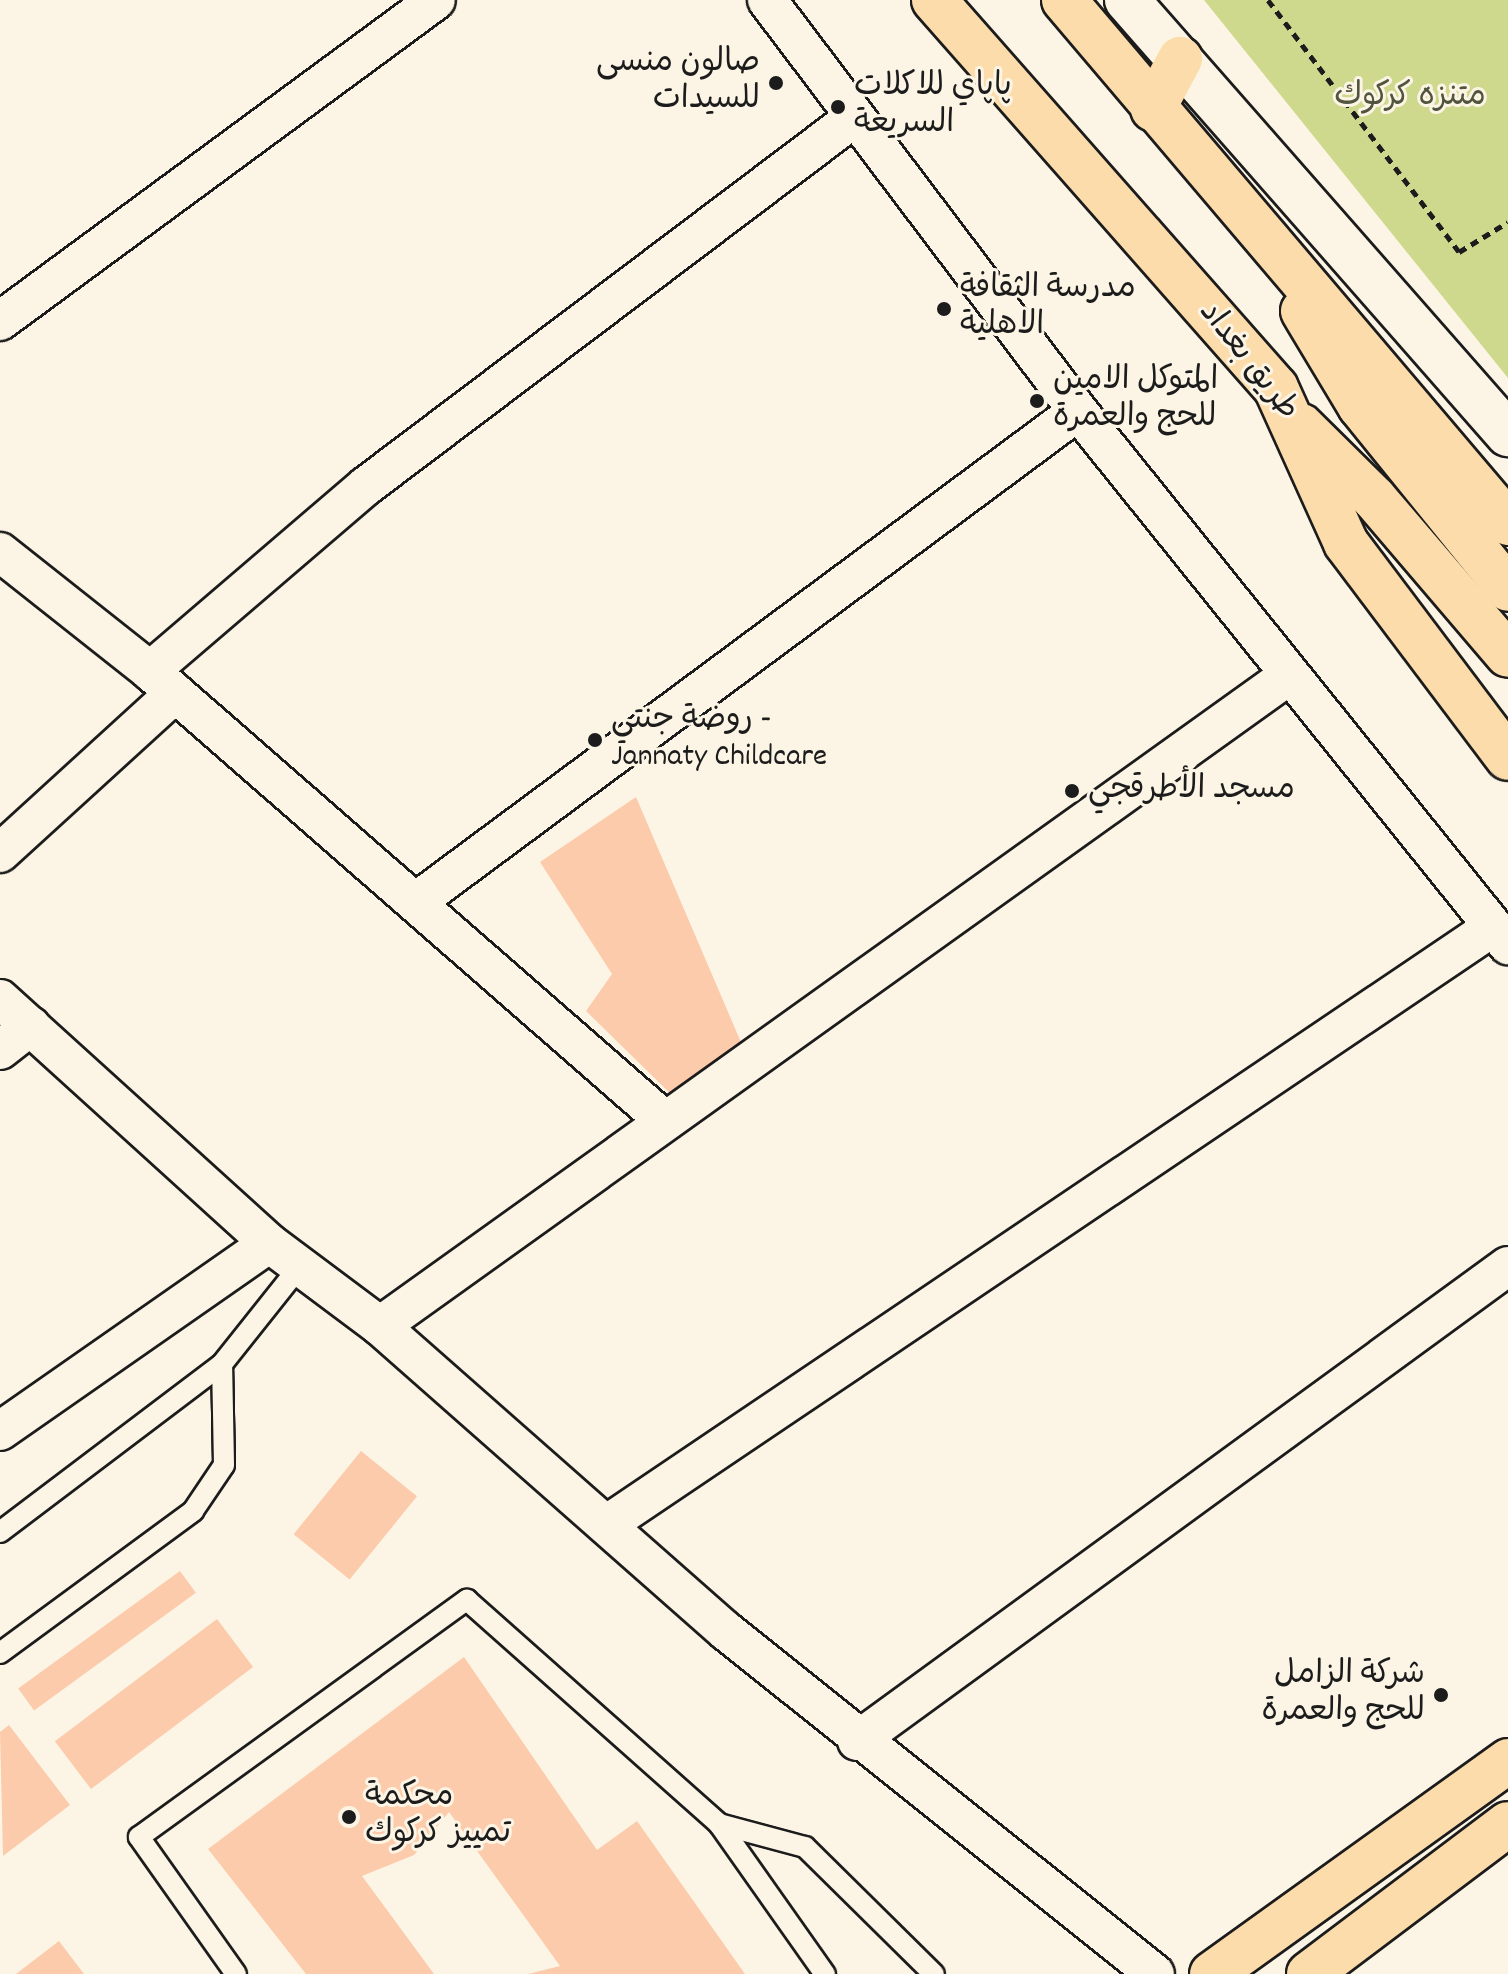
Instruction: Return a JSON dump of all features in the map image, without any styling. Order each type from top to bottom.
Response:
[{"type":"main road","name":"طريق بغداد","points":[[934,0],[1276,388],[1299,425],[1346,543],[1508,758]]},
{"type":"main road","points":[[1064,0],[1153,109],[1508,523]]},
{"type":"main road","points":[[1127,0],[1508,434]]},
{"type":"main road","points":[[1153,109],[1180,59]]},
{"type":"main road","points":[[1284,261],[1315,336],[1360,406],[1508,589]]},
{"type":"main road","points":[[1299,425],[1374,498],[1508,655]]},
{"type":"main road","points":[[1212,1974],[1508,1761]]},
{"type":"main road","points":[[1309,1974],[1502,1839]]},
{"type":"street","points":[[0,321],[436,0]]},
{"type":"street","points":[[606,1525],[1500,936],[1078,411],[767,0]]},
{"type":"street","points":[[0,853],[162,682],[366,486],[855,117]]},
{"type":"street","points":[[416,902],[1078,411]]},
{"type":"street","points":[[0,552],[162,682],[664,1120]]},
{"type":"street","points":[[380,1326],[1288,676]]},
{"type":"street","points":[[0,999],[269,1243],[380,1326],[857,1741],[1155,1974]]},
{"type":"street","points":[[0,1050],[31,1026]]},
{"type":"street","points":[[0,1431],[269,1243]]},
{"type":"street","points":[[857,1741],[1508,1266]]},
{"type":"lane","points":[[0,1532],[222,1364],[300,1266]]},
{"type":"lane","points":[[0,1653],[193,1511],[224,1465],[222,1364]]},
{"type":"lane","points":[[236,1974],[139,1837],[467,1600],[719,1824],[825,1974]]},
{"type":"lane","points":[[719,1824],[805,1847],[934,1974]]},
{"type":"path","points":[[1268,0],[1459,252],[1508,222]]},
{"type":"green space","name":"متنزه كركوك","points":[[1204,0],[1508,0],[1508,378]]},
{"type":"building","points":[[636,797],[746,1054],[677,1100],[586,1011],[612,974],[540,862]]},
{"type":"building","points":[[361,1451],[417,1496],[350,1579],[294,1534]]},
{"type":"building","points":[[180,1571],[196,1593],[34,1710],[18,1689]]},
{"type":"building","points":[[217,1619],[253,1667],[91,1789],[55,1741]]},
{"type":"building","name":"محكمة تمييز كركوك","points":[[464,1657],[597,1850],[637,1821],[745,1974],[528,1974],[560,1966],[449,1812],[414,1855],[362,1876],[434,1974],[306,1974],[208,1849]]},
{"type":"building","points":[[9,1725],[70,1805],[3,1856],[0,1732]]},
{"type":"building","points":[[59,1941],[84,1974],[16,1974]]},
{"type":"place","name":"صالون منسى للسيدات","points":[[776,83]]},
{"type":"place","name":"پاپاي للاكلات السريعة","points":[[838,107]]},
{"type":"place","name":"مدرسة الثقافة الاهلية","points":[[944,309]]},
{"type":"place","name":"المتوكل الامين للحج والعمرة","points":[[1037,401]]},
{"type":"place","name":"روضة جنتي - Jannaty Childcare","points":[[595,740]]},
{"type":"place","name":"مسجد الأطرقجي","points":[[1072,791]]},
{"type":"place","name":"شركة الزامل للحج والعمرة","points":[[1441,1695]]},
{"type":"place","name":"محكمة تمييز كركوك","points":[[349,1817]]}]
